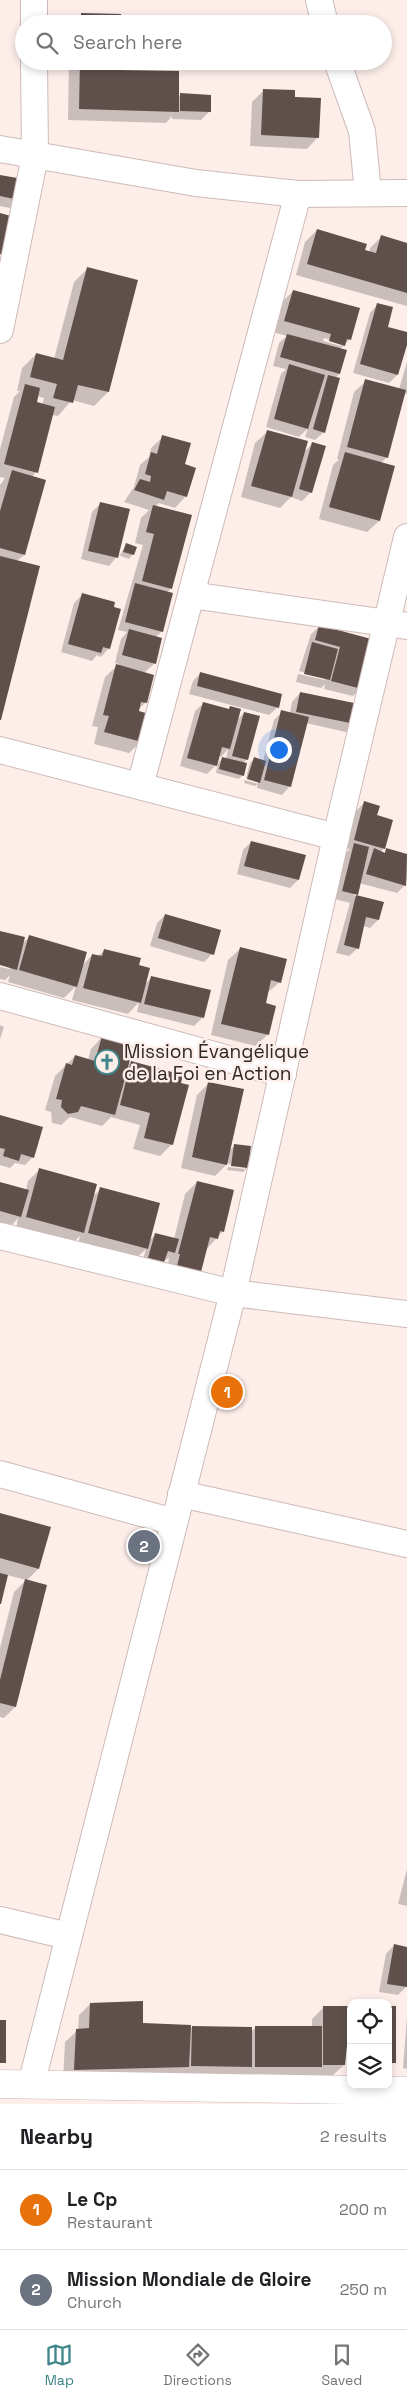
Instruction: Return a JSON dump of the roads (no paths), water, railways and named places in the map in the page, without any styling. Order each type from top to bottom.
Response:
[{"type":"street","points":[[34,0],[34,15]]},
{"type":"street","points":[[319,0],[323,15]]},
{"type":"street","points":[[0,330],[35,156],[34,70]]},
{"type":"street","points":[[340,70],[362,131],[368,193]]},
{"type":"street","points":[[0,149],[196,183],[298,194],[407,193]]},
{"type":"street","points":[[140,786],[298,194]]},
{"type":"street","points":[[31,2085],[233,1293],[336,837],[397,624],[407,537]]},
{"type":"street","points":[[191,595],[397,624]]},
{"type":"street","points":[[0,750],[336,837]]},
{"type":"street","points":[[0,996],[282,1074]]},
{"type":"street","points":[[0,1236],[233,1293],[407,1314]]},
{"type":"street","points":[[0,1474],[174,1522]]},
{"type":"street","points":[[181,1494],[407,1544]]},
{"type":"street","points":[[0,1920],[68,1936]]},
{"type":"street","points":[[0,2084],[407,2091]]},
{"type":"place","name":"Mission Évangélique de la Foi en Action","points":[[107,1062]]},
{"type":"place","name":"Le Cp","points":[[227,1392]]},
{"type":"place","name":"Mission Mondiale de Gloire","points":[[144,1546]]}]
